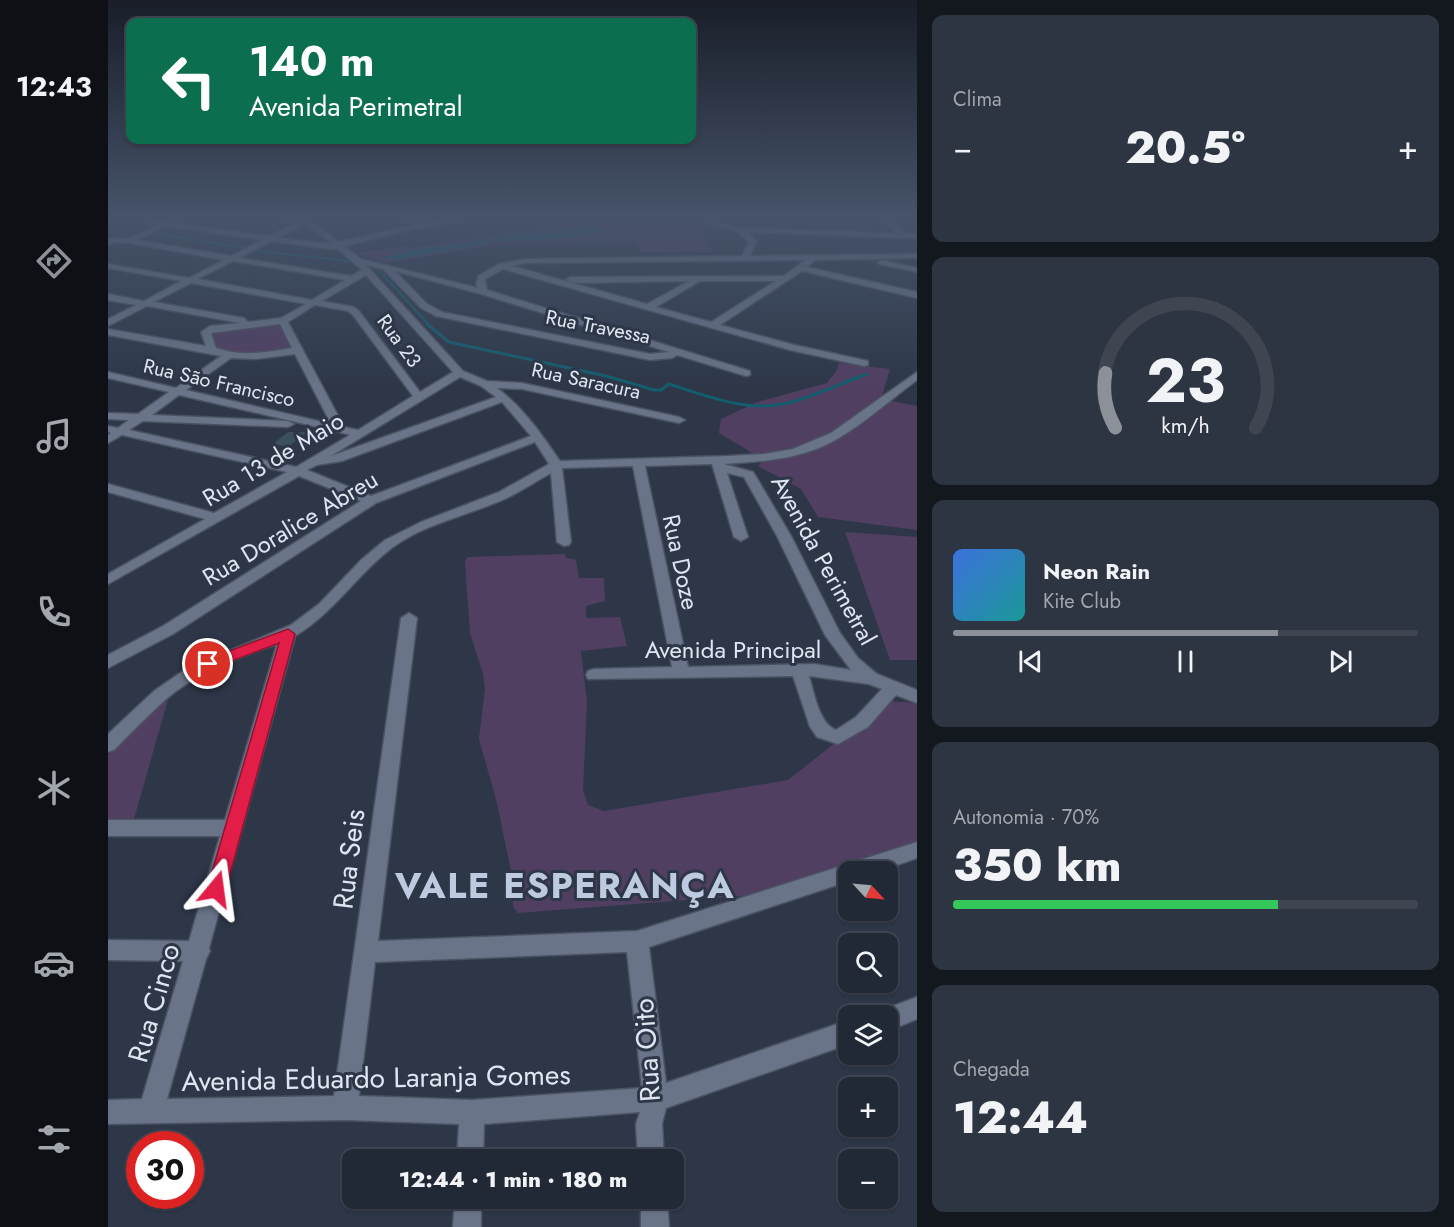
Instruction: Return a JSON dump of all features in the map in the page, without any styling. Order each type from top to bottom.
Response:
[{"type":"street","name":"Rua 23","points":[[149,272],[351,309],[418,396]]},
{"type":"street","points":[[108,323],[207,272]]},
{"type":"street","points":[[313,272],[352,279]]},
{"type":"street","points":[[212,350],[207,331],[283,321],[364,272]]},
{"type":"street","points":[[367,272],[459,373],[485,384],[504,398],[538,437],[556,465],[564,543]]},
{"type":"street","name":"Rua Travessa","points":[[391,272],[424,306],[440,314],[635,354],[660,357],[681,354]]},
{"type":"street","points":[[409,272],[484,292],[746,373]]},
{"type":"street","points":[[484,292],[480,284],[481,279],[492,272]]},
{"type":"street","points":[[525,272],[812,353],[864,363]]},
{"type":"street","points":[[713,326],[793,272]]},
{"type":"street","points":[[819,272],[917,295]]},
{"type":"street","points":[[554,280],[783,278]]},
{"type":"street","points":[[649,307],[699,279]]},
{"type":"street","points":[[108,297],[256,323]]},
{"type":"street","points":[[283,321],[340,429]]},
{"type":"street","points":[[108,332],[212,350],[228,356],[244,357],[300,350]]},
{"type":"street","points":[[108,440],[114,431],[141,417],[228,356]]},
{"type":"street","name":"Rua 13 de Maio","points":[[112,574],[303,468],[357,433],[459,373]]},
{"type":"street","name":"Rua São Francisco","points":[[108,375],[357,433]]},
{"type":"street","name":"Avenida Perimetral","points":[[108,745],[160,695],[192,673],[237,652],[288,634],[324,607],[366,563],[390,543],[426,525],[503,495],[556,465],[638,462],[719,464],[783,455],[816,445],[836,435],[917,375]]},
{"type":"street","name":"Rua Saracura","points":[[485,384],[522,386],[679,420]]},
{"type":"street","points":[[303,468],[338,458],[504,398]]},
{"type":"street","points":[[108,416],[323,426]]},
{"type":"street","points":[[114,431],[303,468],[371,500]]},
{"type":"street","name":"Rua Doralice Abreu","points":[[108,662],[168,630],[371,500],[538,437]]},
{"type":"street","name":"Rua Doze","points":[[638,462],[681,672]]},
{"type":"street","points":[[719,464],[741,537]]},
{"type":"street","name":"Avenida Perimetral","points":[[719,464],[749,475],[784,536],[833,635],[852,662],[871,678],[917,697]]},
{"type":"street","points":[[108,488],[216,518]]},
{"type":"street","name":"Rua Seis","points":[[345,1108],[409,618]]},
{"type":"street","name":"Rua Cinco","points":[[151,1112],[288,634]]},
{"type":"street","points":[[799,671],[816,722],[823,732],[838,738],[862,722],[892,688]]},
{"type":"street","name":"Avenida Principal","points":[[594,675],[799,671],[833,672],[871,678]]},
{"type":"street","points":[[108,828],[234,828]]},
{"type":"street","points":[[884,861],[917,850]]},
{"type":"street","points":[[365,952],[637,941],[838,876]]},
{"type":"street","name":"Rua Oito","points":[[637,941],[656,1099],[649,1124],[650,1149]]},
{"type":"street","points":[[108,951],[199,951]]},
{"type":"street","points":[[898,1015],[917,1008]]},
{"type":"street","name":"Avenida Eduardo Laranja Gomes","points":[[108,1112],[345,1108],[472,1112],[656,1099],[838,1036]]},
{"type":"street","points":[[470,1149],[472,1112]]},
{"type":"street","points":[[467,1227],[468,1209]]},
{"type":"street","points":[[654,1209],[655,1227]]},
{"type":"shaded area","points":[[282,324],[294,347],[248,356],[218,350],[212,332]]},
{"type":"shaded area","points":[[839,363],[890,369],[881,399],[917,406],[917,530],[818,517],[801,489],[758,466],[764,460],[719,433],[721,419],[757,402],[827,383],[837,370]]},
{"type":"shaded area","points":[[845,532],[917,537],[917,660],[890,660]]},
{"type":"shaded area","points":[[564,554],[567,558],[576,560],[579,578],[604,578],[605,601],[586,606],[586,618],[620,617],[627,646],[581,651],[587,702],[583,790],[588,805],[604,811],[788,780],[888,701],[917,703],[917,846],[866,861],[838,861],[838,869],[752,895],[518,913],[513,907],[511,871],[497,803],[479,739],[485,689],[483,674],[470,633],[465,562],[467,557]]},
{"type":"shaded area","points":[[169,696],[134,819],[108,820],[108,755]]},
{"type":"building","points":[[288,432],[307,432],[288,447],[273,444]]},
{"type":"waterway","points":[[381,272],[429,325]]},
{"type":"waterway","points":[[427,324],[449,342],[606,376],[654,390],[661,390],[669,384],[743,405],[773,406],[788,403],[867,374]]},
{"type":"district","name":"VALE ESPERANÇA","points":[[565,885]]},
{"type":"route","points":[[208,664],[288,634],[216,889]]}]
